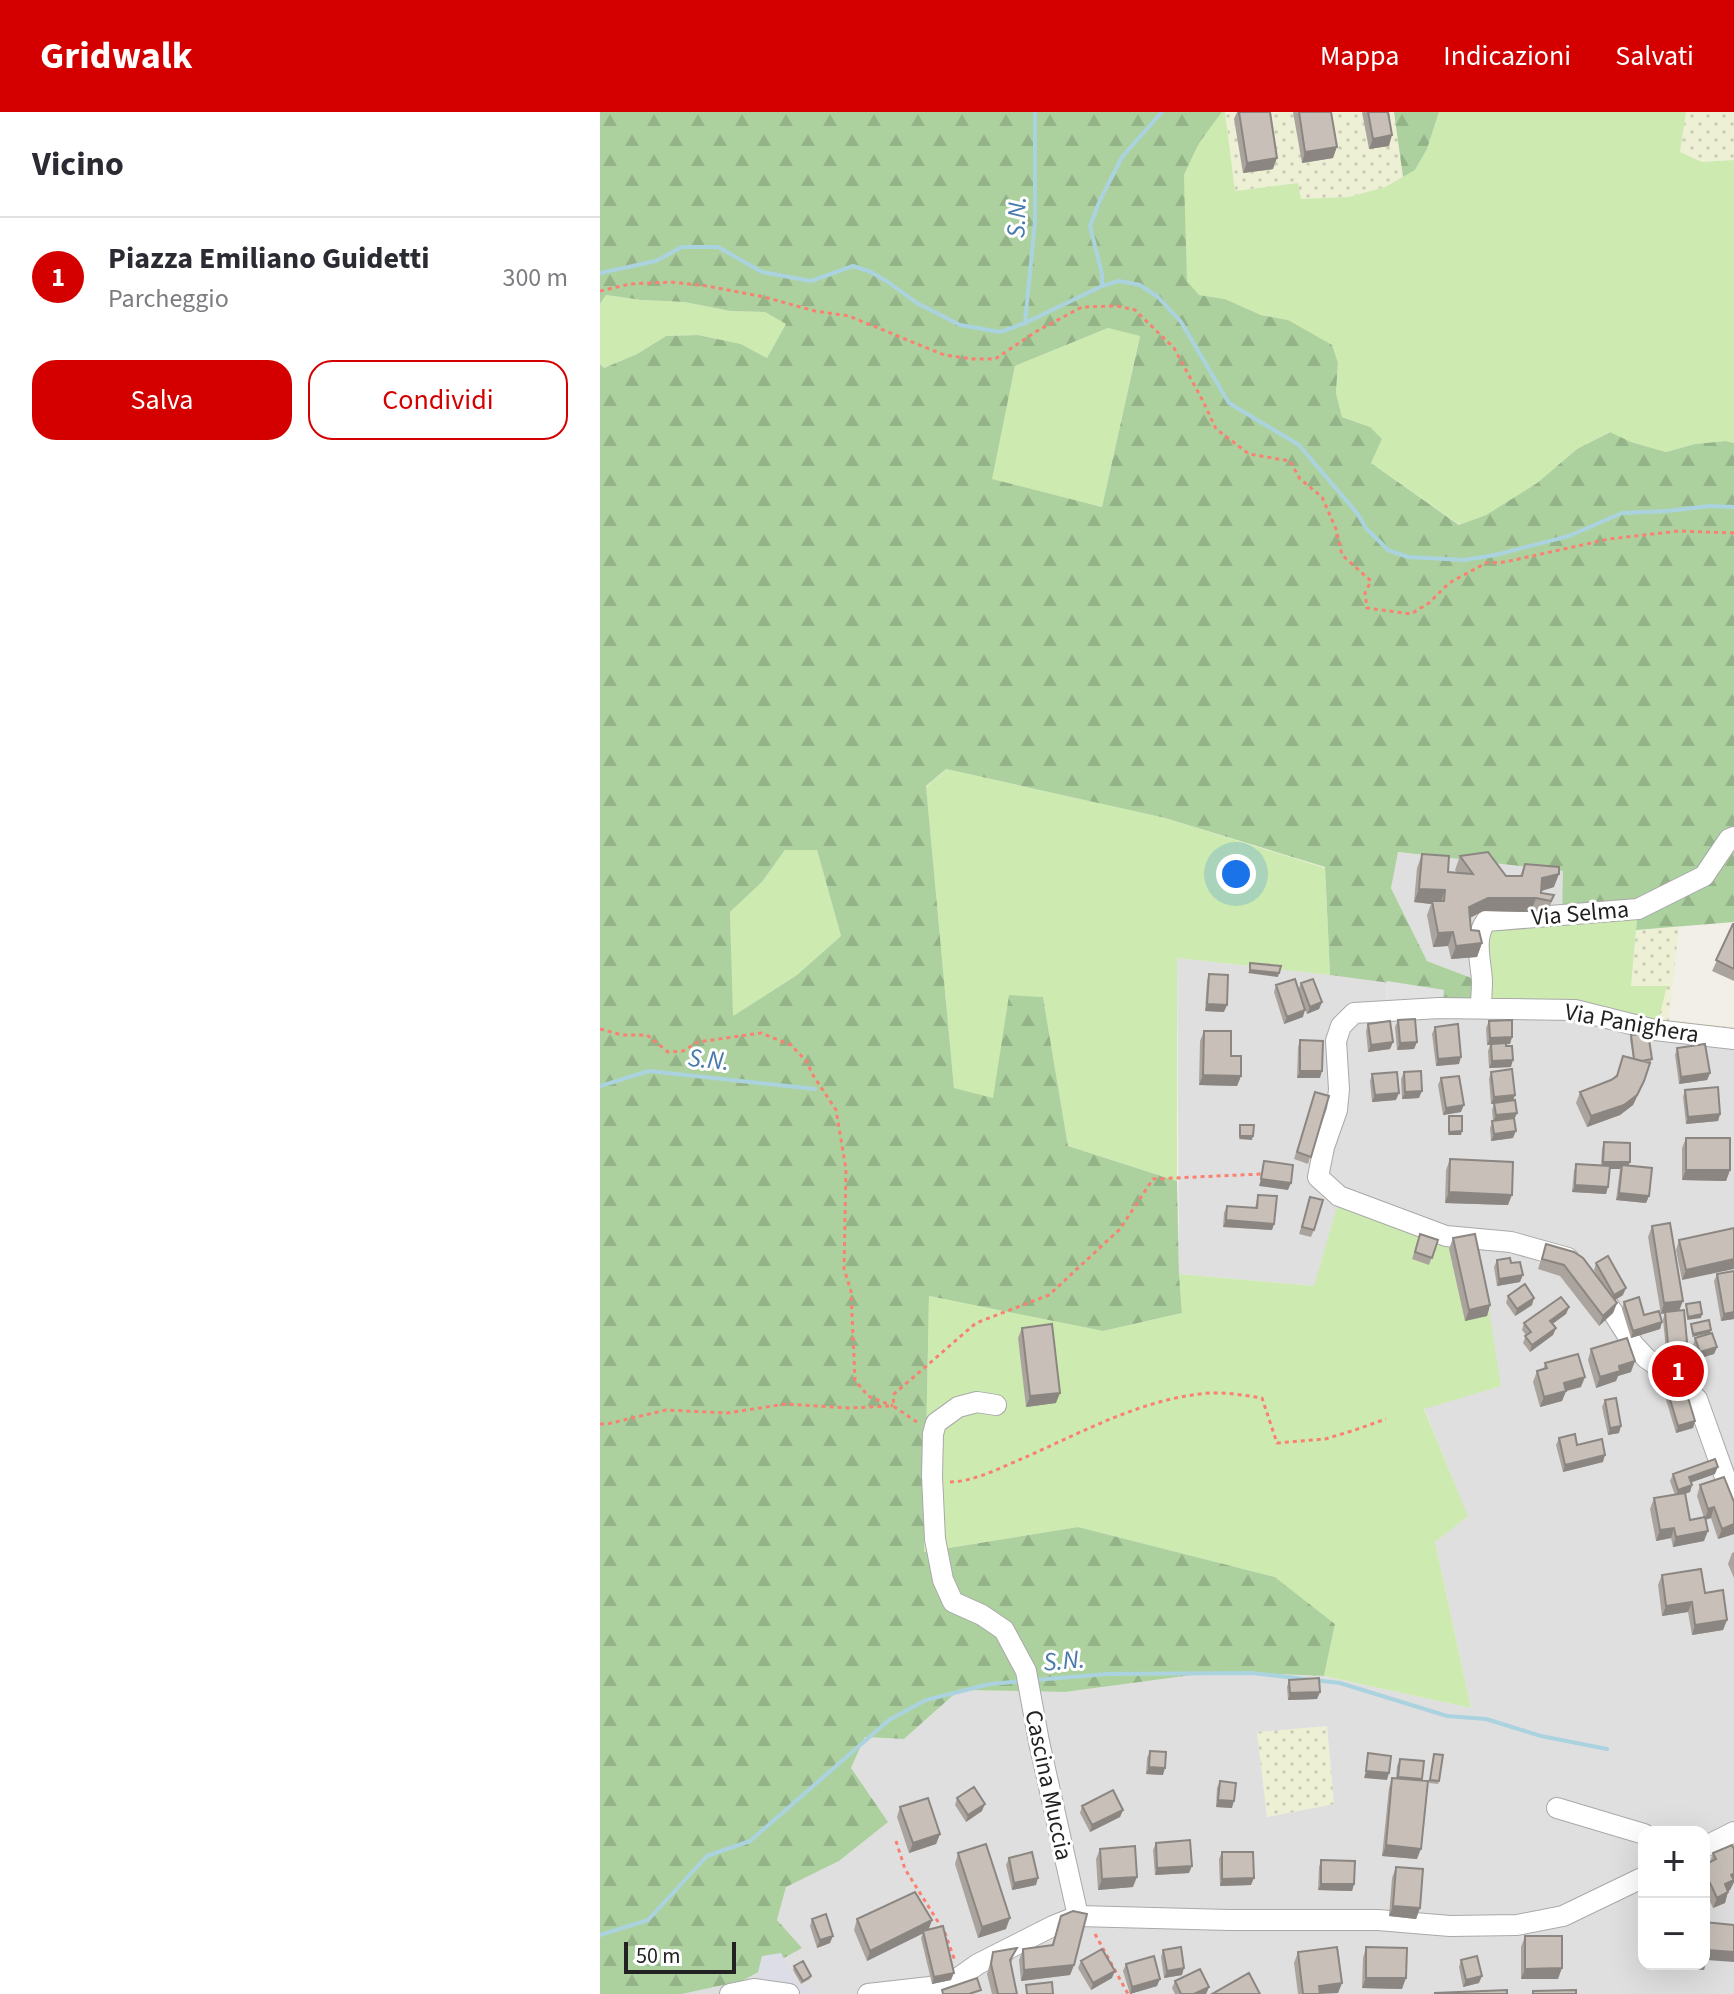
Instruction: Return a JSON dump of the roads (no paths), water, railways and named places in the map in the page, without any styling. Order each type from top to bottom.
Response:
[{"type":"street","name":"Via Selma","points":[[1481,1008],[1478,946],[1479,931],[1486,921],[1638,909],[1704,876],[1729,839],[1734,837]]},
{"type":"street","name":"Via Panighera","points":[[1724,1447],[1697,1399],[1633,1344],[1584,1270],[1561,1255],[1511,1242],[1446,1236],[1339,1196],[1318,1177],[1324,1147],[1337,1110],[1336,1041],[1341,1026],[1354,1013],[1481,1008],[1575,1010],[1655,1030],[1734,1039]]},
{"type":"street","name":"Cascina Muccia","points":[[996,1405],[977,1402],[958,1407],[936,1423],[932,1482],[935,1539],[943,1580],[953,1602],[982,1615],[1004,1630],[1028,1680],[1039,1742],[1083,1916]]},
{"type":"street","points":[[1724,1447],[1734,1502]]},
{"type":"street","points":[[1557,1808],[1638,1832]]},
{"type":"street","points":[[1710,1843],[1734,1832]]},
{"type":"street","points":[[868,1994],[930,1990],[954,1981],[978,1964],[1026,1939],[1083,1916],[1517,1925],[1563,1916],[1638,1880]]},
{"type":"street","points":[[730,1994],[754,1989],[789,1994]]},
{"type":"waterway","name":"S.N.","points":[[1025,323],[1035,222],[1035,112]]},
{"type":"waterway","name":"S.N.","points":[[1102,286],[1090,226],[1122,157],[1162,112]]},
{"type":"waterway","points":[[600,273],[656,261],[682,247],[718,247],[762,272],[811,281],[853,266],[871,272],[917,303],[960,325],[1000,332],[1102,286],[1119,281],[1140,285],[1158,297],[1181,322],[1229,403],[1299,445],[1357,513],[1366,528],[1388,550],[1408,557],[1464,560],[1569,536],[1622,513],[1734,507]]},
{"type":"waterway","name":"S.N.","points":[[600,1086],[649,1071],[815,1089]]},
{"type":"waterway","name":"S.N.","points":[[1035,1680],[1107,1674],[1252,1673],[1340,1683],[1447,1716],[1486,1719],[1541,1736],[1607,1749]]},
{"type":"waterway","name":"S.N.","points":[[600,1935],[648,1920],[707,1856],[750,1841],[889,1720],[926,1700],[990,1684],[1023,1681]]},
{"type":"place","name":"Piazza Emiliano Guidetti","points":[[1678,1371]]}]
